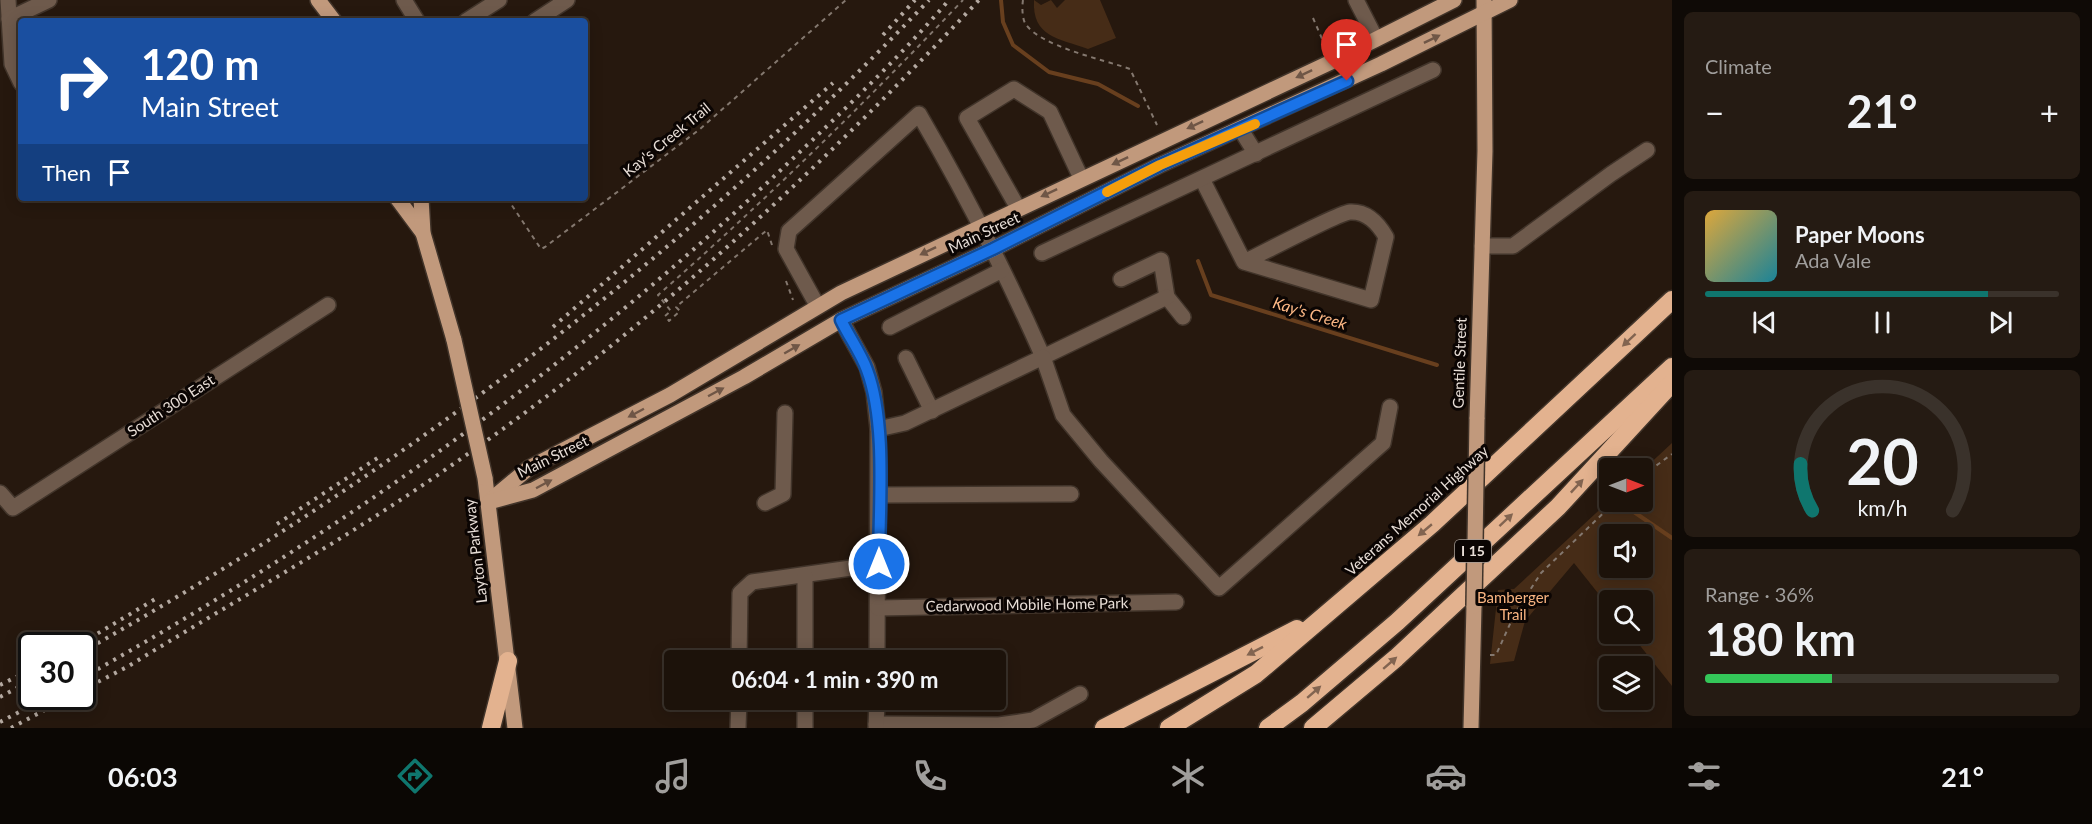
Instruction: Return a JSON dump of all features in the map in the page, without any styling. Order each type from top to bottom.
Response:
[{"type":"highway","name":"Veterans Memorial Highway","points":[[1169,728],[1256,674],[1432,524],[1672,300]]},
{"type":"highway","name":"I 15","points":[[1268,728],[1302,703],[1397,622],[1672,367]]},
{"type":"highway","points":[[1313,728],[1396,658],[1558,507],[1672,383]]},
{"type":"highway","points":[[1104,728],[1325,615]]},
{"type":"highway","points":[[491,728],[508,661]]},
{"type":"main road","points":[[318,0],[330,18]]},
{"type":"main road","name":"Main Street","points":[[489,501],[530,468],[670,395],[817,305],[1454,0]]},
{"type":"main road","name":"Main Street","points":[[489,501],[533,490],[744,377],[841,320],[993,249],[1160,165],[1241,130],[1484,7],[1510,0]]},
{"type":"main road","name":"Gentile Street","points":[[1471,728],[1482,246],[1484,7]]},
{"type":"main road","name":"Layton Parkway","points":[[399,201],[423,232]]},
{"type":"main road","name":"Layton Parkway","points":[[421,201],[423,232],[454,340],[485,478],[515,728]]},
{"type":"street","points":[[8,0],[12,63],[18,76]]},
{"type":"street","points":[[9,19],[50,0]]},
{"type":"street","points":[[404,0],[415,18]]},
{"type":"street","points":[[471,18],[499,0]]},
{"type":"street","points":[[540,18],[567,0]]},
{"type":"street","points":[[1356,0],[1376,39]]},
{"type":"street","points":[[1042,253],[1433,70]]},
{"type":"street","points":[[1018,208],[967,118],[1014,89],[1050,112],[1081,178]]},
{"type":"street","points":[[817,305],[786,249],[789,231],[919,114],[993,249],[1043,357],[1063,415],[1101,461],[1219,588],[1383,443],[1390,406]]},
{"type":"street","points":[[1241,130],[1256,153]]},
{"type":"street","points":[[1482,246],[1513,246],[1647,150]]},
{"type":"street","points":[[1202,179],[1244,262],[1371,300],[1386,237],[1380,226],[1368,216],[1348,212],[1244,262]]},
{"type":"street","points":[[1121,279],[1161,260],[1167,297],[1183,317]]},
{"type":"street","points":[[890,327],[1002,270]]},
{"type":"street","points":[[878,429],[905,423],[932,411],[1167,297]]},
{"type":"street","name":"South 300 East","points":[[0,493],[13,508],[328,305]]},
{"type":"street","points":[[841,320],[867,368],[874,392],[878,429],[879,495],[877,650]]},
{"type":"street","points":[[906,358],[932,411]]},
{"type":"street","points":[[765,503],[783,494],[785,413]]},
{"type":"street","points":[[879,495],[1071,494]]},
{"type":"street","points":[[739,650],[741,593],[752,582],[879,564]]},
{"type":"street","points":[[805,576],[805,650]]},
{"type":"street","name":"Cedarwood Mobile Home Park","points":[[878,608],[1176,602]]},
{"type":"street","points":[[877,710],[876,726],[999,725],[1033,720],[1080,694]]},
{"type":"street","points":[[738,728],[739,710]]},
{"type":"street","points":[[805,710],[805,728]]},
{"type":"path","name":"Kay's Creek Trail","points":[[509,201],[541,249],[700,129],[846,0]]},
{"type":"path","points":[[767,230],[676,307],[680,311],[669,321],[665,316],[671,311],[658,295],[756,208],[877,90],[963,0]]},
{"type":"path","points":[[1023,0],[1024,22],[1035,33],[1065,47],[1130,69],[1157,125]]},
{"type":"path","points":[[1313,18],[1323,41]]},
{"type":"path","points":[[1653,468],[1672,454]]},
{"type":"path","points":[[1490,655],[1497,655],[1514,615],[1541,573],[1605,512]]},
{"type":"green space","points":[[1034,0],[1041,5],[1051,0],[1057,8],[1065,0],[1100,0],[1116,38],[1088,49],[1057,38],[1042,29],[1037,22]]},
{"type":"green space","name":"Bamberger Trail","points":[[1672,443],[1672,686],[1653,662],[1653,656],[1648,656],[1639,644],[1653,644],[1653,590],[1599,590],[1599,594],[1574,563],[1525,621],[1514,661],[1490,664],[1498,590],[1514,589],[1599,510],[1653,512],[1653,461]]},
{"type":"waterway","name":"Kay's Creek","points":[[1001,0],[1003,22],[1013,45],[1049,72],[1098,84],[1138,106]]},
{"type":"waterway","name":"Kay's Creek","points":[[1198,261],[1211,295],[1437,365]]},
{"type":"waterway","name":"Kay's Creek","points":[[1634,512],[1672,538]]},
{"type":"railway","points":[[883,35],[915,0]]},
{"type":"railway","points":[[96,644],[197,585],[311,513],[422,437],[530,357],[635,273],[737,186],[835,95],[929,0]]},
{"type":"railway","points":[[96,670],[269,566],[360,506],[450,444],[537,378],[705,240],[890,64],[949,0]]},
{"type":"railway","points":[[96,683],[127,667],[413,492],[524,414],[594,360],[662,304],[793,187],[918,64],[979,0]]},
{"type":"railway","points":[[553,327],[833,83]]},
{"type":"railway","points":[[277,524],[382,455]]},
{"type":"railway","points":[[96,634],[157,598]]},
{"type":"railway","points":[[0,685],[18,676]]},
{"type":"railway","points":[[0,697],[18,687]]},
{"type":"railway","points":[[0,722],[23,710]]},
{"type":"railway","points":[[11,728],[45,710]]},
{"type":"slow traffic","points":[[1107,192],[1160,165],[1255,124]]},
{"type":"route","points":[[879,564],[878,429],[874,392],[867,368],[841,320],[1026,233],[1160,165],[1347,81]]}]
